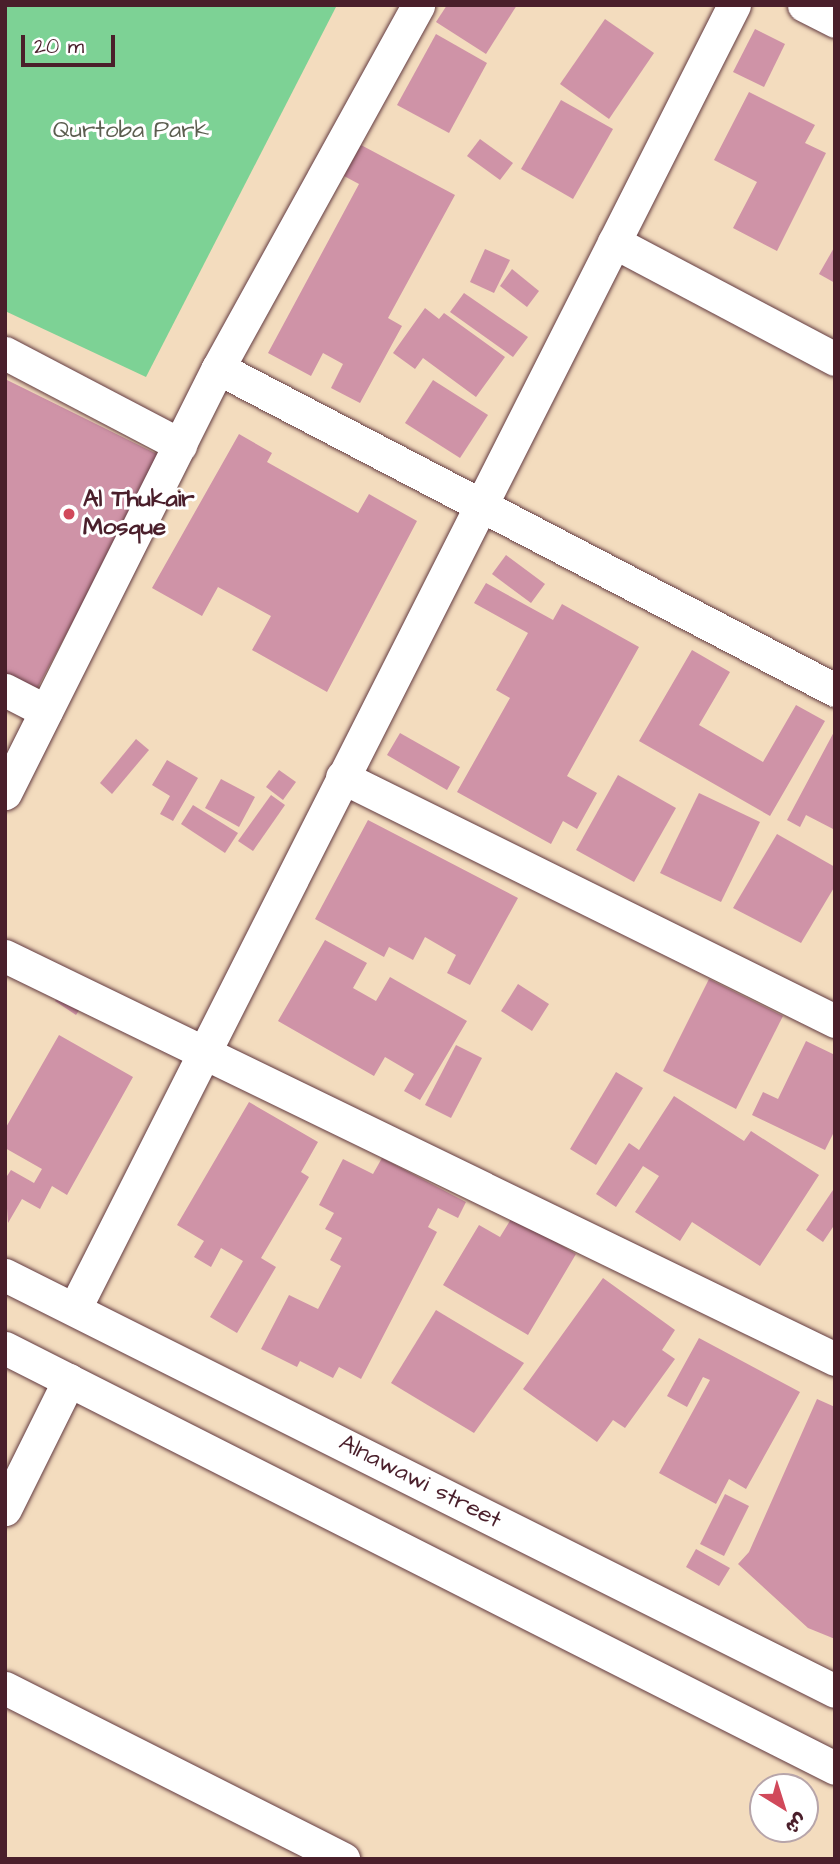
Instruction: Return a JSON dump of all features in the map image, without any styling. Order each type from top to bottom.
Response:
[{"type":"street","points":[[5,793],[218,368],[418,5]]},
{"type":"street","points":[[75,1308],[734,5]]},
{"type":"street","points":[[804,5],[835,22]]},
{"type":"street","points":[[614,242],[835,359]]},
{"type":"street","points":[[5,353],[180,445]]},
{"type":"street","points":[[218,368],[835,690]]},
{"type":"street","points":[[5,690],[46,711]]},
{"type":"street","points":[[342,778],[835,1021]]},
{"type":"street","points":[[5,956],[835,1359]]},
{"type":"street","name":"Alnawawi street","points":[[6,1277],[75,1308],[835,1691]]},
{"type":"street","points":[[5,1348],[835,1768]]},
{"type":"street","points":[[5,1509],[69,1380]]},
{"type":"street","points":[[5,1688],[343,1859]]},
{"type":"green space","name":"Qurtoba Park","points":[[5,5],[337,5],[146,377],[5,311]]},
{"type":"building","points":[[447,5],[517,5],[486,54],[436,22]]},
{"type":"building","points":[[605,19],[654,53],[609,119],[560,84]]},
{"type":"building","points":[[755,29],[785,44],[764,87],[733,72]]},
{"type":"building","points":[[436,34],[487,63],[449,133],[397,105]]},
{"type":"building","points":[[749,92],[815,125],[805,143],[826,153],[777,251],[733,228],[757,182],[714,160]]},
{"type":"building","points":[[561,100],[613,129],[573,199],[521,169]]},
{"type":"building","points":[[480,139],[513,163],[500,180],[467,156]]},
{"type":"building","points":[[361,145],[455,195],[388,318],[402,326],[360,403],[331,388],[343,364],[323,353],[311,376],[268,353],[359,184],[344,176]]},
{"type":"building","points":[[835,246],[835,283],[819,274]]},
{"type":"building","points":[[485,249],[510,260],[494,293],[470,282]]},
{"type":"building","points":[[512,269],[539,291],[527,307],[500,286]]},
{"type":"building","points":[[464,293],[528,337],[513,357],[450,312]]},
{"type":"building","points":[[425,308],[439,319],[444,313],[505,357],[476,397],[423,358],[415,369],[393,353]]},
{"type":"building","name":"Al Thukair Mosque","points":[[5,379],[161,456],[37,689],[5,674]]},
{"type":"building","points":[[433,380],[488,415],[460,458],[405,423]]},
{"type":"building","points":[[239,434],[272,453],[267,462],[358,513],[369,494],[417,521],[327,692],[252,650],[271,616],[218,587],[202,616],[152,588]]},
{"type":"building","points":[[506,555],[545,584],[531,603],[492,574]]},
{"type":"building","points":[[486,583],[553,620],[562,604],[639,647],[567,776],[597,793],[577,829],[563,821],[551,844],[457,792],[510,698],[496,690],[528,633],[474,603]]},
{"type":"building","points":[[692,650],[730,672],[699,725],[763,762],[796,705],[825,721],[770,816],[639,741]]},
{"type":"building","points":[[835,730],[835,830],[806,815],[800,827],[787,820]]},
{"type":"building","points":[[400,733],[460,767],[447,790],[387,755]]},
{"type":"building","points":[[136,739],[149,750],[112,794],[100,783]]},
{"type":"building","points":[[167,760],[198,778],[173,821],[160,814],[170,796],[152,785]]},
{"type":"building","points":[[279,770],[296,782],[283,800],[266,787]]},
{"type":"building","points":[[618,775],[676,808],[634,882],[576,850]]},
{"type":"building","points":[[221,779],[255,797],[239,827],[205,808]]},
{"type":"building","points":[[699,793],[760,822],[721,902],[660,873]]},
{"type":"building","points":[[271,795],[285,805],[253,851],[238,841]]},
{"type":"building","points":[[193,805],[238,833],[225,853],[181,824]]},
{"type":"building","points":[[368,820],[518,898],[470,985],[447,973],[456,955],[425,937],[413,960],[389,947],[384,957],[315,919]]},
{"type":"building","points":[[777,834],[835,867],[835,886],[801,943],[733,908]]},
{"type":"building","points":[[325,940],[367,963],[353,988],[376,1001],[390,977],[467,1021],[420,1100],[404,1091],[414,1074],[385,1057],[374,1076],[278,1021]]},
{"type":"building","points":[[709,979],[783,1016],[736,1109],[663,1071]]},
{"type":"building","points":[[518,984],[549,1004],[532,1031],[501,1011]]},
{"type":"building","points":[[64,989],[84,1003],[76,1015],[55,1001]]},
{"type":"building","points":[[59,1035],[133,1077],[67,1195],[52,1186],[40,1209],[22,1199],[8,1223],[5,1179],[11,1170],[34,1183],[42,1169],[5,1148],[5,1129]]},
{"type":"building","points":[[806,1041],[835,1055],[835,1130],[825,1150],[752,1115],[763,1092],[778,1099]]},
{"type":"building","points":[[456,1045],[482,1058],[451,1118],[425,1105]]},
{"type":"building","points":[[616,1072],[643,1088],[596,1165],[570,1149]]},
{"type":"building","points":[[674,1096],[744,1141],[751,1131],[819,1175],[760,1266],[692,1222],[680,1241],[635,1212],[659,1176],[643,1166],[616,1207],[596,1194],[629,1143],[639,1150]]},
{"type":"building","points":[[249,1102],[318,1142],[301,1172],[309,1177],[261,1258],[276,1267],[237,1333],[210,1317],[243,1261],[221,1248],[211,1267],[194,1257],[204,1241],[177,1225]]},
{"type":"building","points":[[382,1158],[466,1202],[458,1218],[438,1208],[428,1227],[437,1232],[361,1379],[339,1367],[333,1378],[300,1361],[297,1367],[261,1349],[289,1295],[318,1309],[341,1266],[330,1260],[342,1238],[325,1229],[334,1213],[319,1205],[343,1159],[373,1174]]},
{"type":"building","points":[[835,1187],[835,1224],[823,1242],[806,1230]]},
{"type":"building","points":[[513,1216],[576,1254],[528,1335],[443,1285],[479,1225],[500,1237]]},
{"type":"building","points":[[603,1278],[675,1330],[662,1350],[675,1359],[625,1428],[613,1420],[597,1442],[523,1389]]},
{"type":"building","points":[[436,1310],[524,1363],[474,1433],[391,1383]]},
{"type":"building","points":[[699,1338],[800,1392],[746,1489],[729,1479],[716,1504],[659,1473],[710,1380],[703,1377],[687,1407],[667,1396]]},
{"type":"building","points":[[817,1399],[835,1407],[835,1639],[808,1628],[738,1564],[749,1552]]},
{"type":"building","points":[[725,1494],[749,1506],[724,1556],[700,1544]]},
{"type":"building","points":[[696,1549],[730,1568],[719,1586],[686,1567]]},
{"type":"place","name":"Al Thukair Mosque","points":[[69,514]]}]
